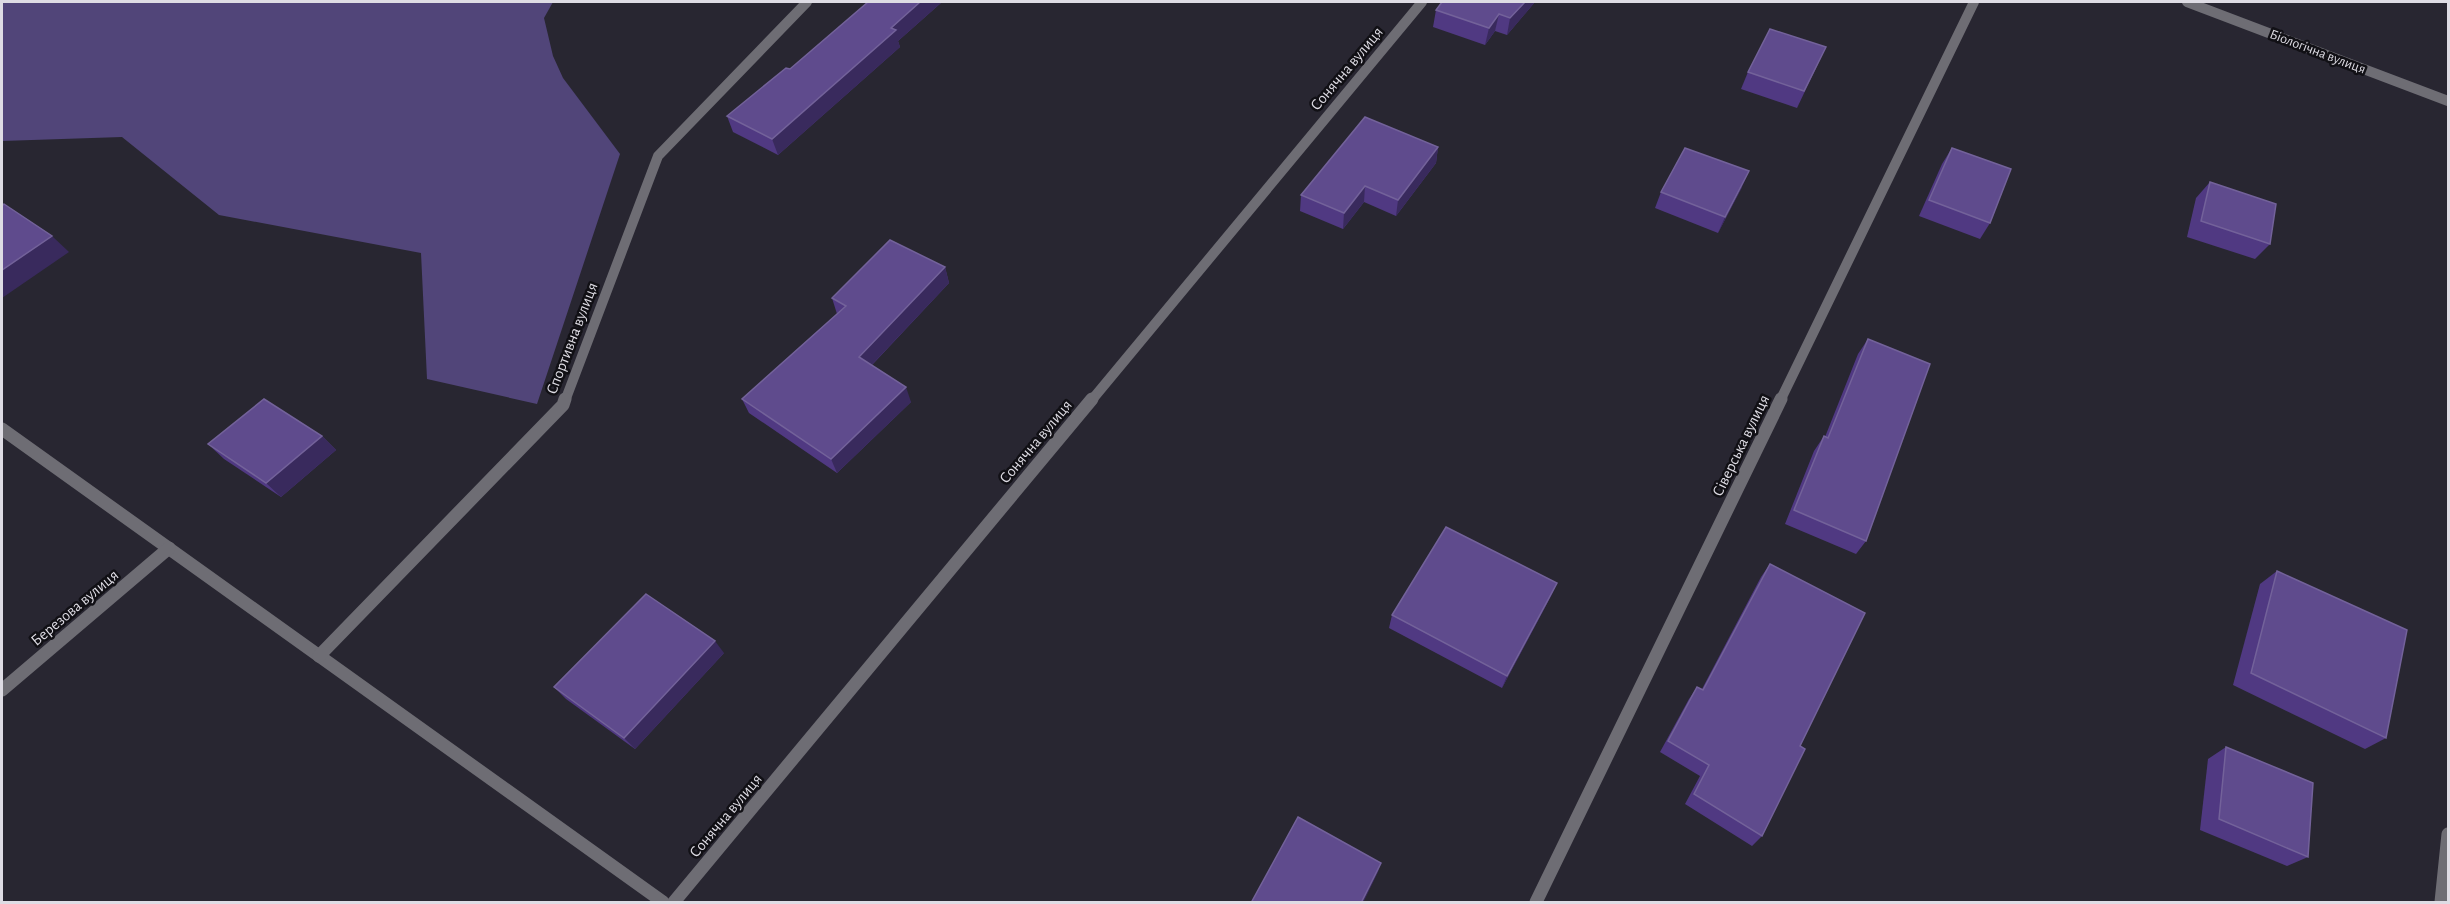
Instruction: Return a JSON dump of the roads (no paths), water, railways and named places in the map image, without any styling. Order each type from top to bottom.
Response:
[{"type":"lane","name":"Спортивна вулиця","points":[[319,656],[563,405],[658,156],[807,2]]},
{"type":"lane","name":"Сонячна вулиця","points":[[674,903],[1422,2]]},
{"type":"lane","name":"Сіверська вулиця","points":[[1536,903],[1974,2]]},
{"type":"lane","name":"Біологічна вулиця","points":[[2187,2],[2448,101]]},
{"type":"lane","points":[[2,429],[663,903]]},
{"type":"lane","name":"Березова вулиця","points":[[2,690],[169,548]]},
{"type":"lane","points":[[2441,903],[2448,834]]}]
